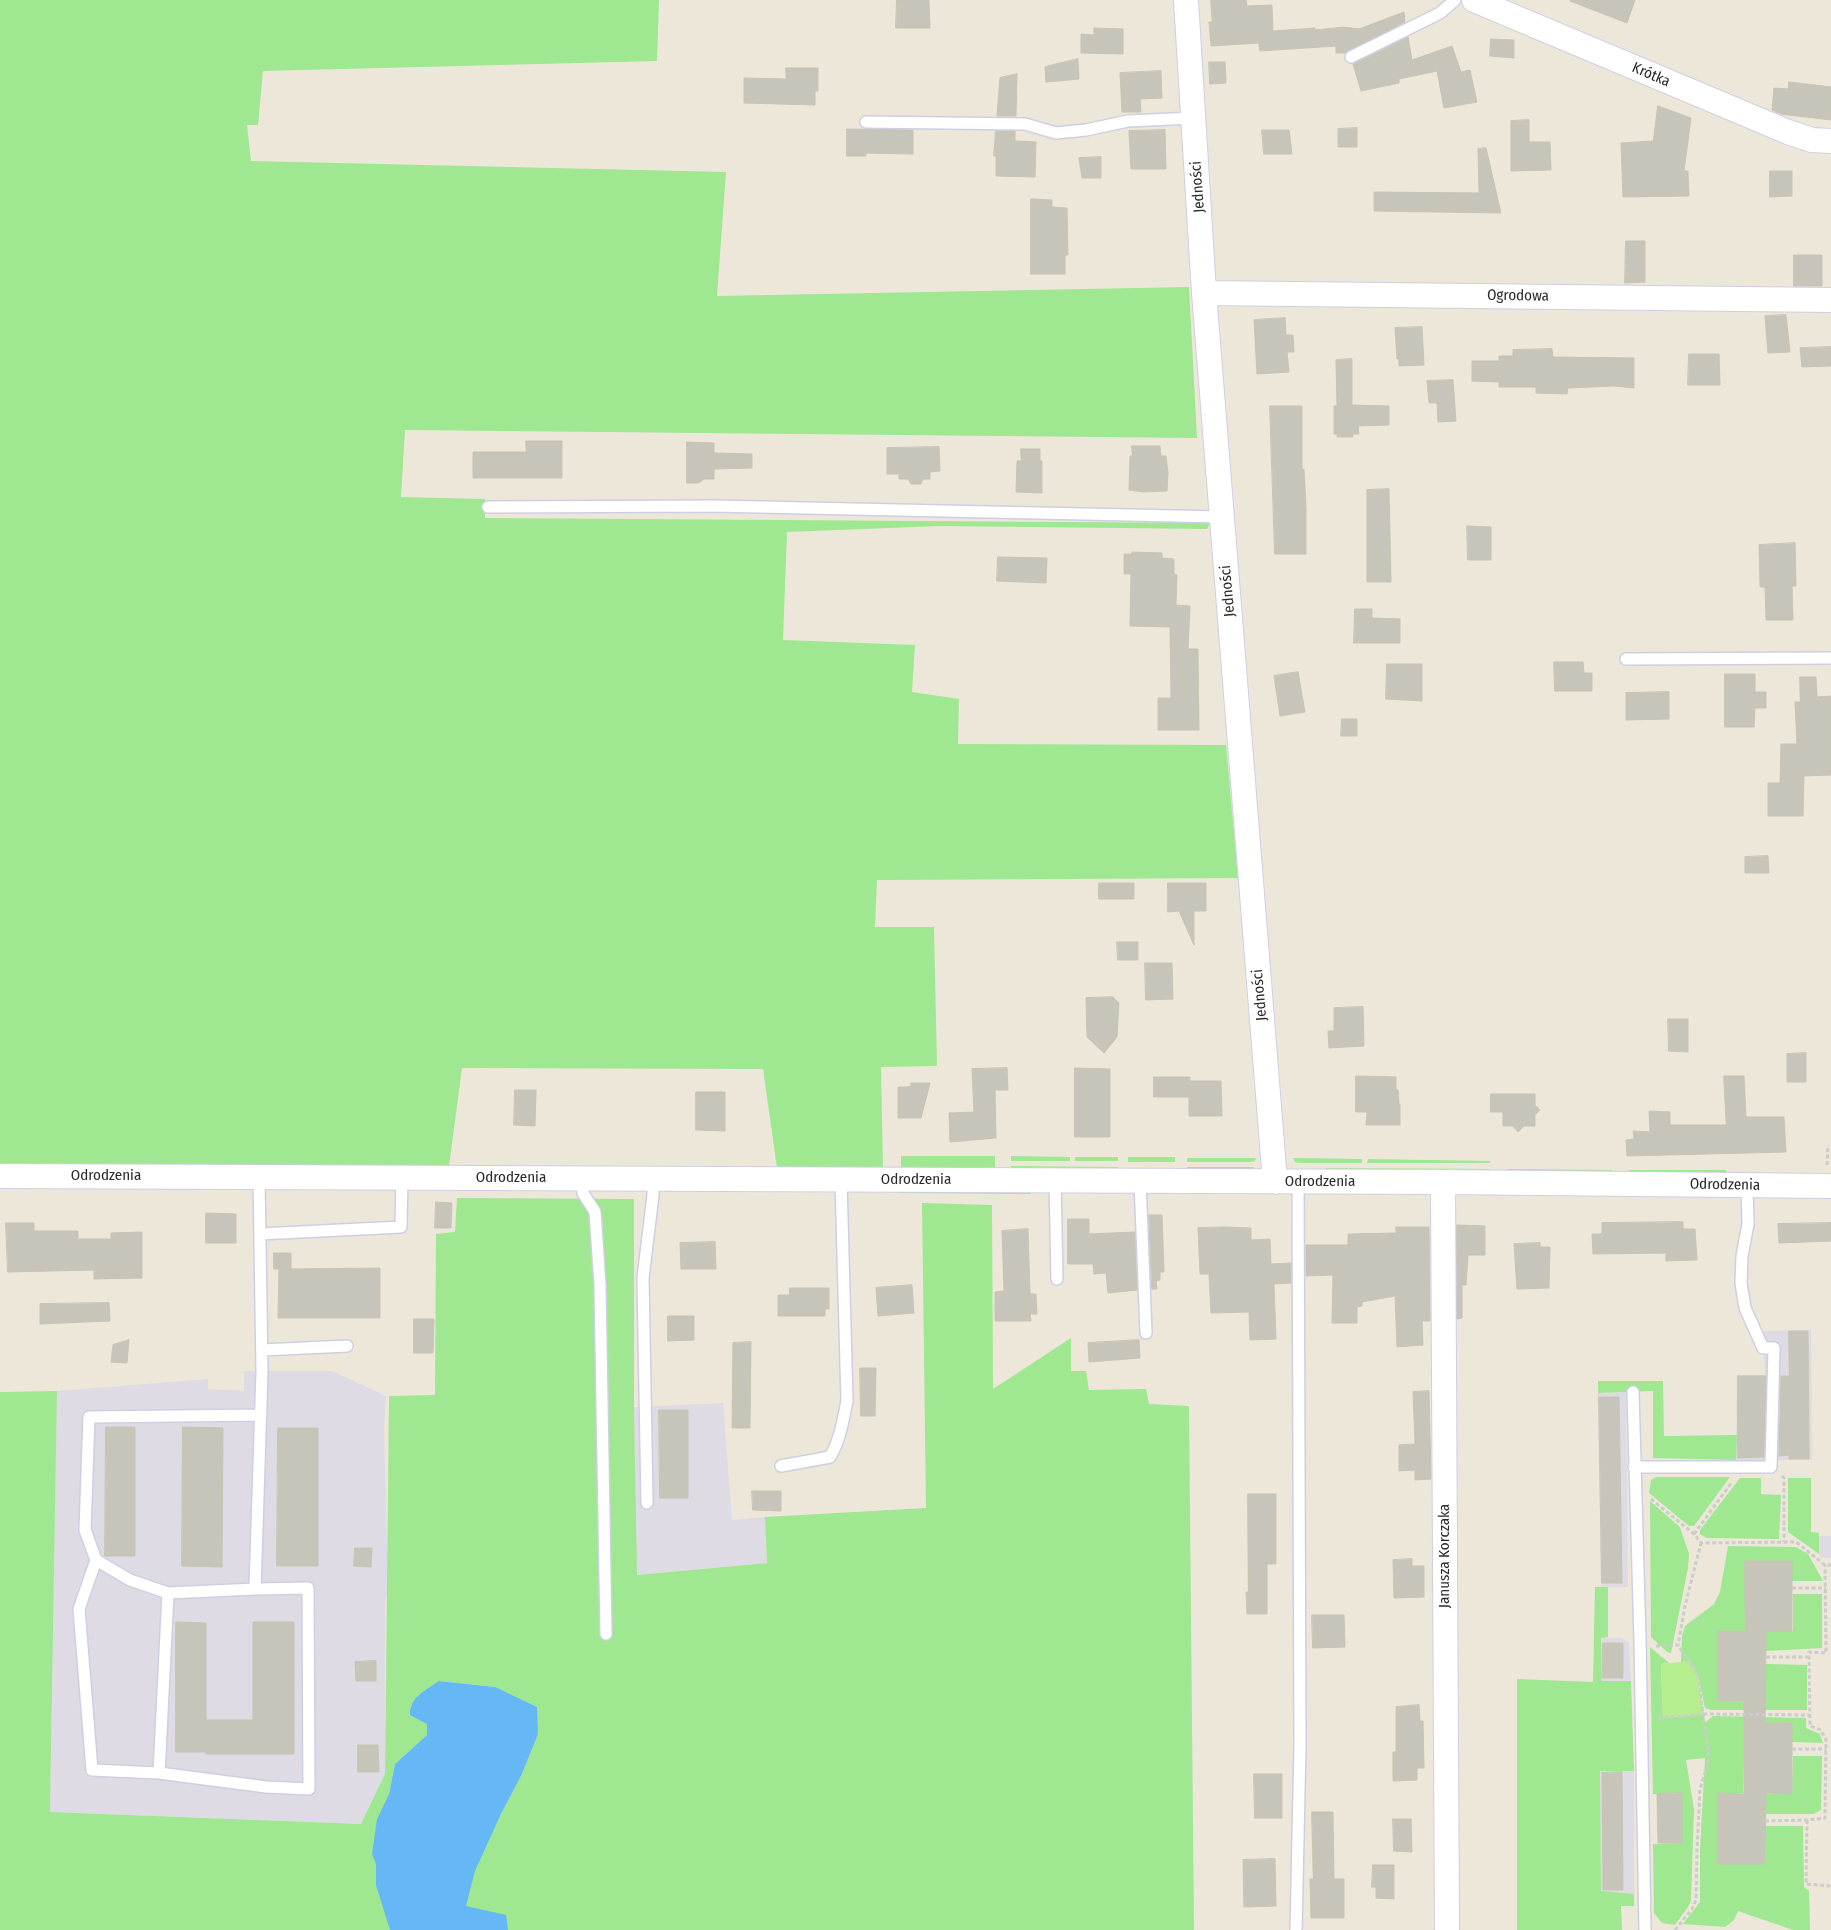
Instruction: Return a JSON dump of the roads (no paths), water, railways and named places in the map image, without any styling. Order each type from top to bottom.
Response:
[{"type":"street","name":"Jedności","points":[[1186,0],[1204,293],[1275,1182]]},
{"type":"street","name":"Krótka","points":[[1474,0],[1788,132],[1812,140],[1831,141]]},
{"type":"street","name":"Ogrodowa","points":[[1204,293],[1831,300]]},
{"type":"street","name":"Odrodzenia","points":[[0,1176],[1443,1182],[1831,1186]]},
{"type":"street","name":"Janusza Korczaka","points":[[1443,1182],[1447,1930]]},
{"type":"lane","points":[[1351,57],[1440,13],[1455,0]]},
{"type":"lane","points":[[866,122],[1025,124],[1056,133],[1086,130],[1128,121],[1193,118]]},
{"type":"lane","points":[[488,507],[714,506],[1222,517]]},
{"type":"lane","points":[[1626,659],[1831,658]]},
{"type":"lane","points":[[255,1589],[262,1350],[259,1177]]},
{"type":"lane","points":[[260,1234],[401,1228],[402,1178]]},
{"type":"lane","points":[[581,1178],[583,1193],[595,1212],[600,1285],[606,1634]]},
{"type":"lane","points":[[647,1503],[643,1278],[653,1195],[653,1179]]},
{"type":"lane","points":[[781,1466],[830,1457],[837,1444],[844,1420],[846,1401],[841,1180]]},
{"type":"lane","points":[[1055,1181],[1057,1279]]},
{"type":"lane","points":[[1140,1181],[1146,1333]]},
{"type":"lane","points":[[1296,1930],[1300,1745],[1298,1182]]},
{"type":"lane","points":[[1634,1467],[1771,1467],[1774,1348],[1764,1348],[1745,1308],[1741,1283],[1742,1256],[1748,1224],[1747,1185]]},
{"type":"lane","points":[[262,1350],[346,1346]]},
{"type":"lane","points":[[1633,1392],[1645,1930]]},
{"type":"lane","points":[[96,1560],[130,1580],[168,1593],[308,1588],[309,1789],[266,1787],[159,1773],[92,1770],[79,1609],[96,1560],[85,1530],[89,1417],[261,1415]]},
{"type":"lane","points":[[159,1773],[168,1593]]},
{"type":"water","points":[[439,1681],[495,1687],[537,1707],[538,1734],[521,1776],[475,1871],[466,1906],[506,1915],[508,1930],[390,1930],[376,1885],[376,1864],[372,1854],[377,1819],[389,1794],[395,1764],[427,1735],[427,1724],[410,1715],[411,1708],[419,1695]]}]
